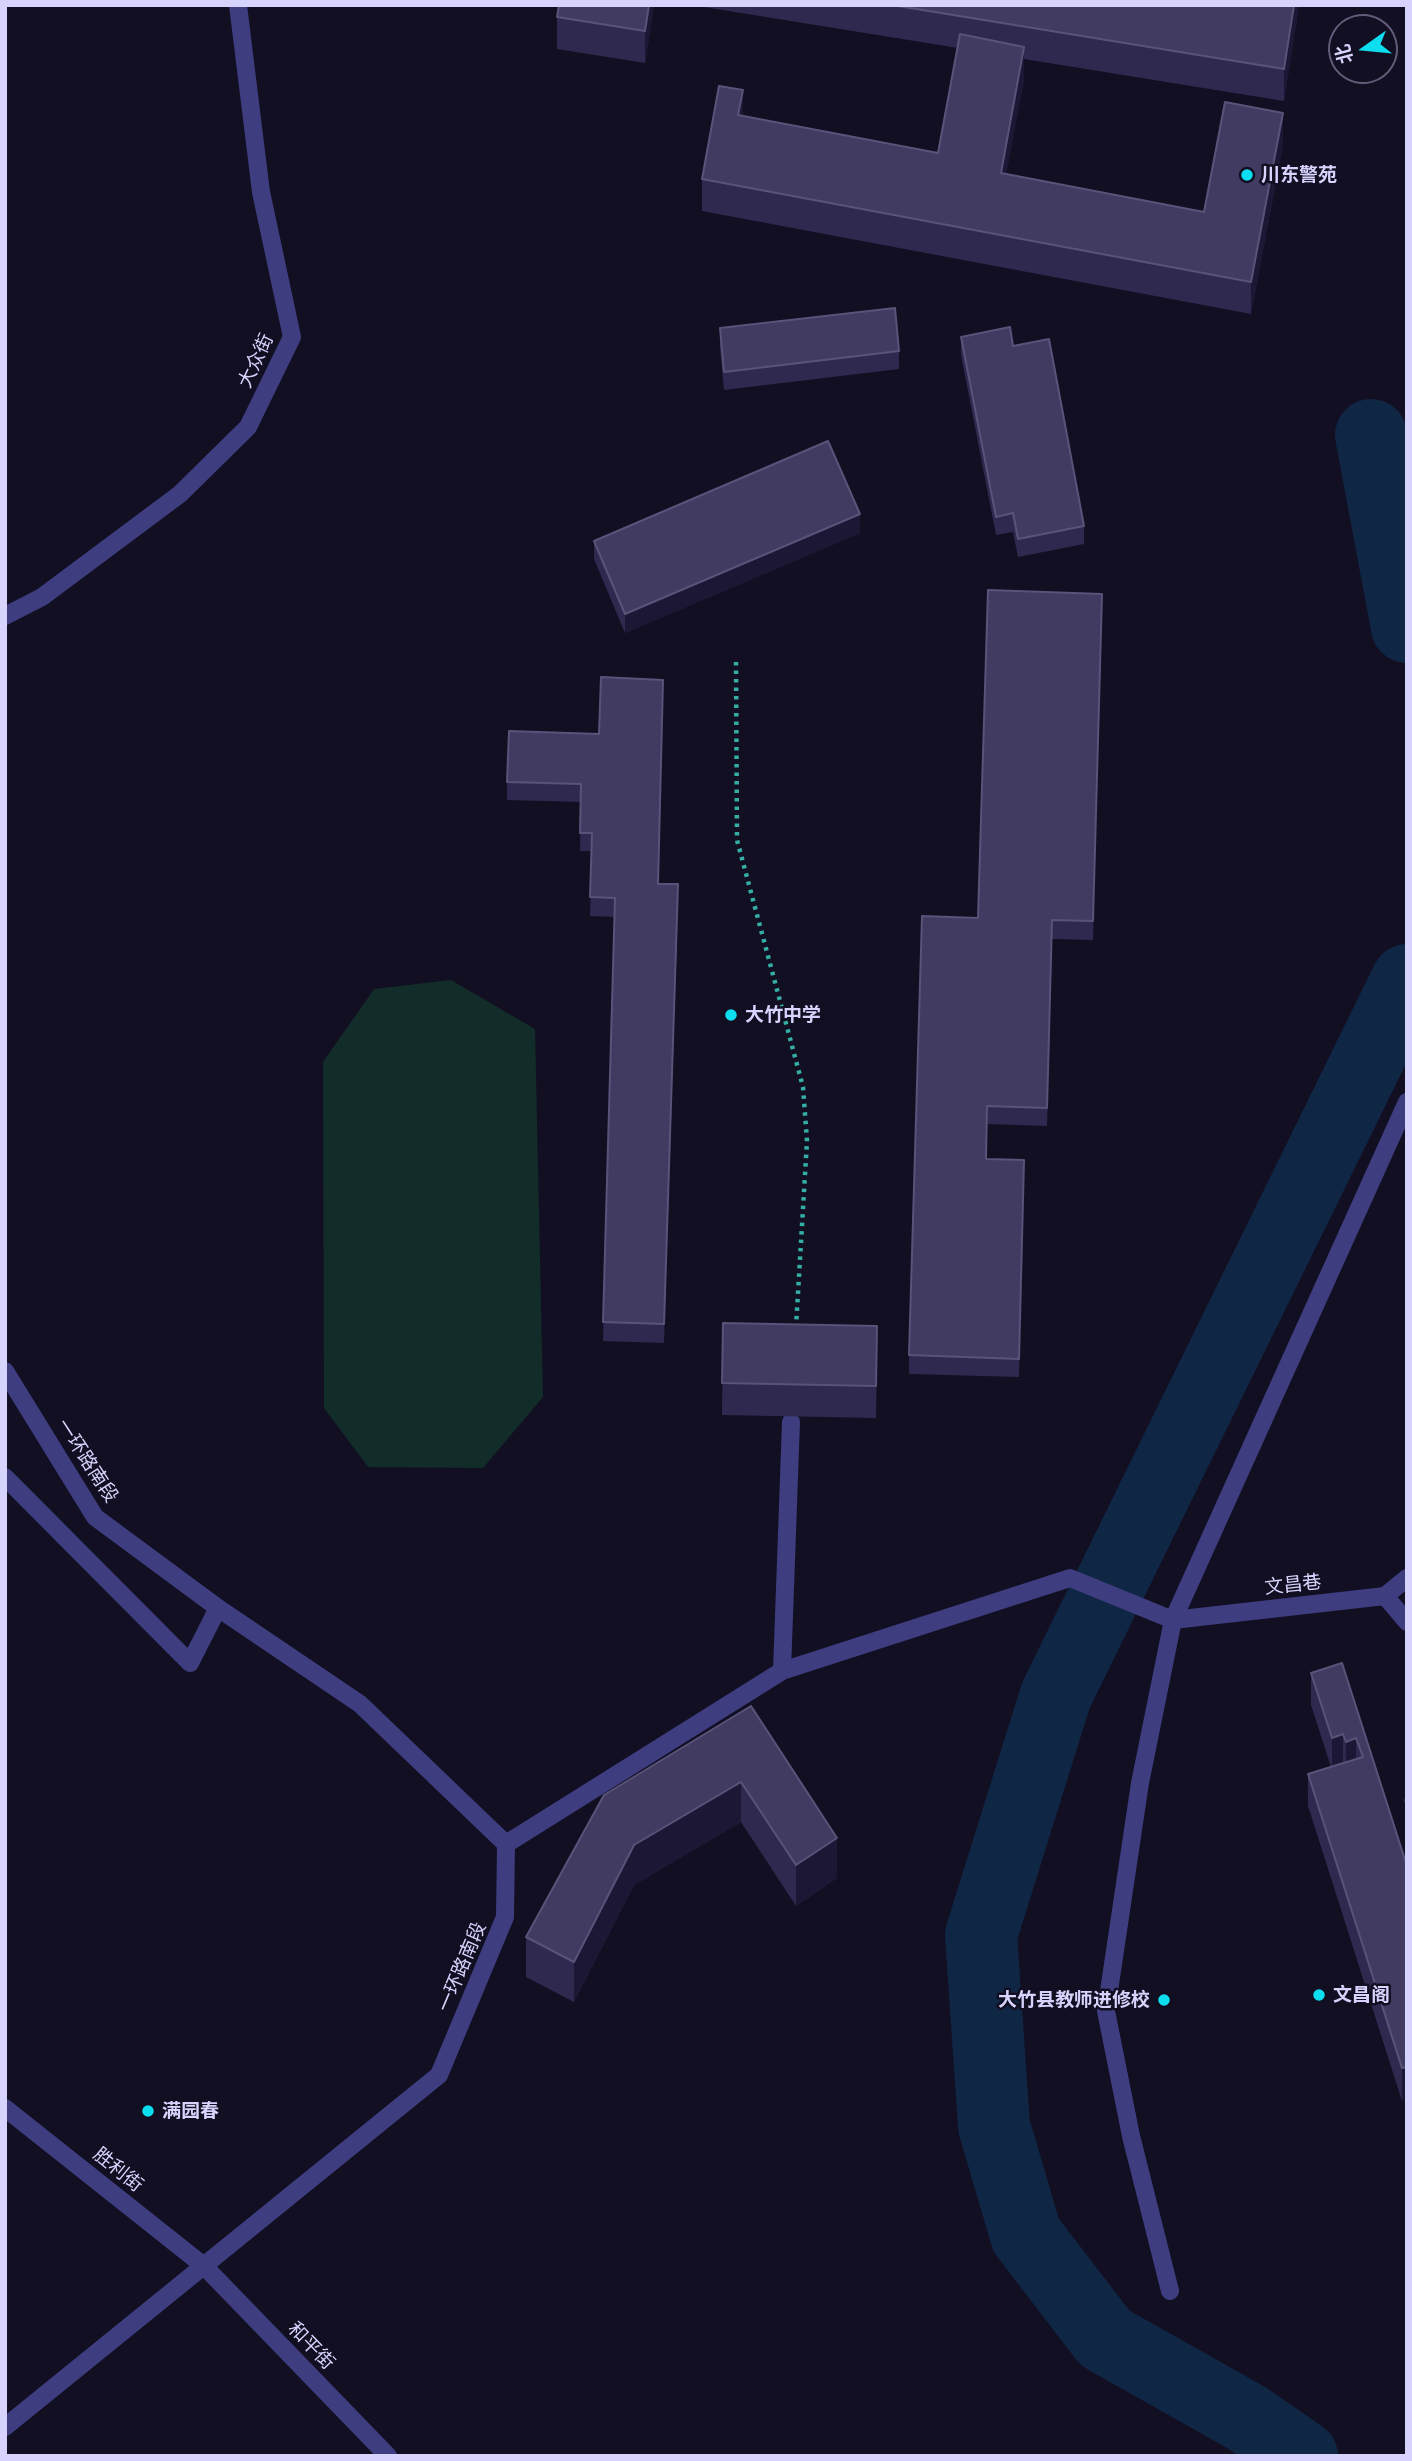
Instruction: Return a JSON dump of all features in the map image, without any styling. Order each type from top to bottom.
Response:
[{"type":"street","name":"大众街","points":[[5,616],[42,597],[190,484],[248,427],[292,337],[261,192],[238,5]]},
{"type":"street","points":[[1170,2291],[1131,2136],[1106,2011],[1140,1783],[1173,1620],[1407,1102]]},
{"type":"street","name":"一环路南段","points":[[5,1371],[95,1517],[218,1608],[359,1704],[506,1843],[505,1917],[439,2075],[5,2427]]},
{"type":"street","points":[[782,1671],[791,1422]]},
{"type":"street","points":[[5,1477],[190,1663],[218,1608]]},
{"type":"street","points":[[506,1843],[782,1671],[1070,1578],[1173,1620]]},
{"type":"street","points":[[1407,1578],[1385,1596],[1407,1622]]},
{"type":"street","name":"文昌巷","points":[[1173,1620],[1385,1596]]},
{"type":"street","name":"胜利街","points":[[5,2108],[204,2266]]},
{"type":"street","name":"和平街","points":[[204,2266],[388,2456]]},
{"type":"path","points":[[736,662],[737,840],[803,1087],[807,1141],[796,1335]]},
{"type":"path","points":[[1407,1799],[1407,1807]]},
{"type":"green space","points":[[451,980],[535,1029],[543,1397],[483,1468],[368,1467],[324,1408],[323,1062],[374,989]]},
{"type":"building","points":[[559,5],[649,5],[645,31],[557,17]]},
{"type":"building","points":[[892,5],[1294,5],[1284,69]]},
{"type":"building","points":[[960,34],[1024,47],[1001,173],[1204,212],[1225,102],[1283,113],[1251,282],[702,179],[719,86],[743,90],[738,115],[938,153]]},
{"type":"building","points":[[895,308],[899,351],[724,372],[720,328]]},
{"type":"building","points":[[1010,327],[1013,346],[1049,339],[1084,526],[1018,539],[1013,513],[996,517],[961,337]]},
{"type":"building","points":[[828,441],[860,514],[625,614],[594,541]]},
{"type":"building","points":[[988,590],[1102,594],[1093,921],[1052,920],[1047,1108],[987,1106],[986,1159],[1024,1160],[1019,1359],[909,1355],[922,916],[978,918]]},
{"type":"building","points":[[601,677],[663,680],[658,884],[678,884],[664,1324],[603,1322],[615,898],[590,897],[592,833],[580,833],[581,784],[507,782],[509,731],[599,734]]},
{"type":"building","points":[[723,1323],[877,1326],[876,1386],[722,1383]]},
{"type":"building","points":[[1342,1663],[1407,1866],[1407,2067],[1402,2068],[1308,1774],[1363,1757],[1356,1738],[1346,1742],[1343,1734],[1332,1738],[1311,1673]]},
{"type":"building","points":[[751,1706],[837,1838],[796,1865],[741,1782],[634,1845],[574,1962],[526,1937],[604,1795]]},
{"type":"waterway","points":[[1371,435],[1407,627]]},
{"type":"waterway","points":[[1302,2456],[1247,2418],[1105,2338],[1026,2235],[994,2126],[981,1935],[1056,1695],[1407,980]]},
{"type":"place","name":"川东警苑","points":[[1247,175]]},
{"type":"place","name":"大竹中学","points":[[731,1015]]},
{"type":"place","name":"文昌阁","points":[[1319,1995]]},
{"type":"place","name":"大竹县教师进修校","points":[[1164,2000]]},
{"type":"place","name":"满园春","points":[[148,2111]]}]
